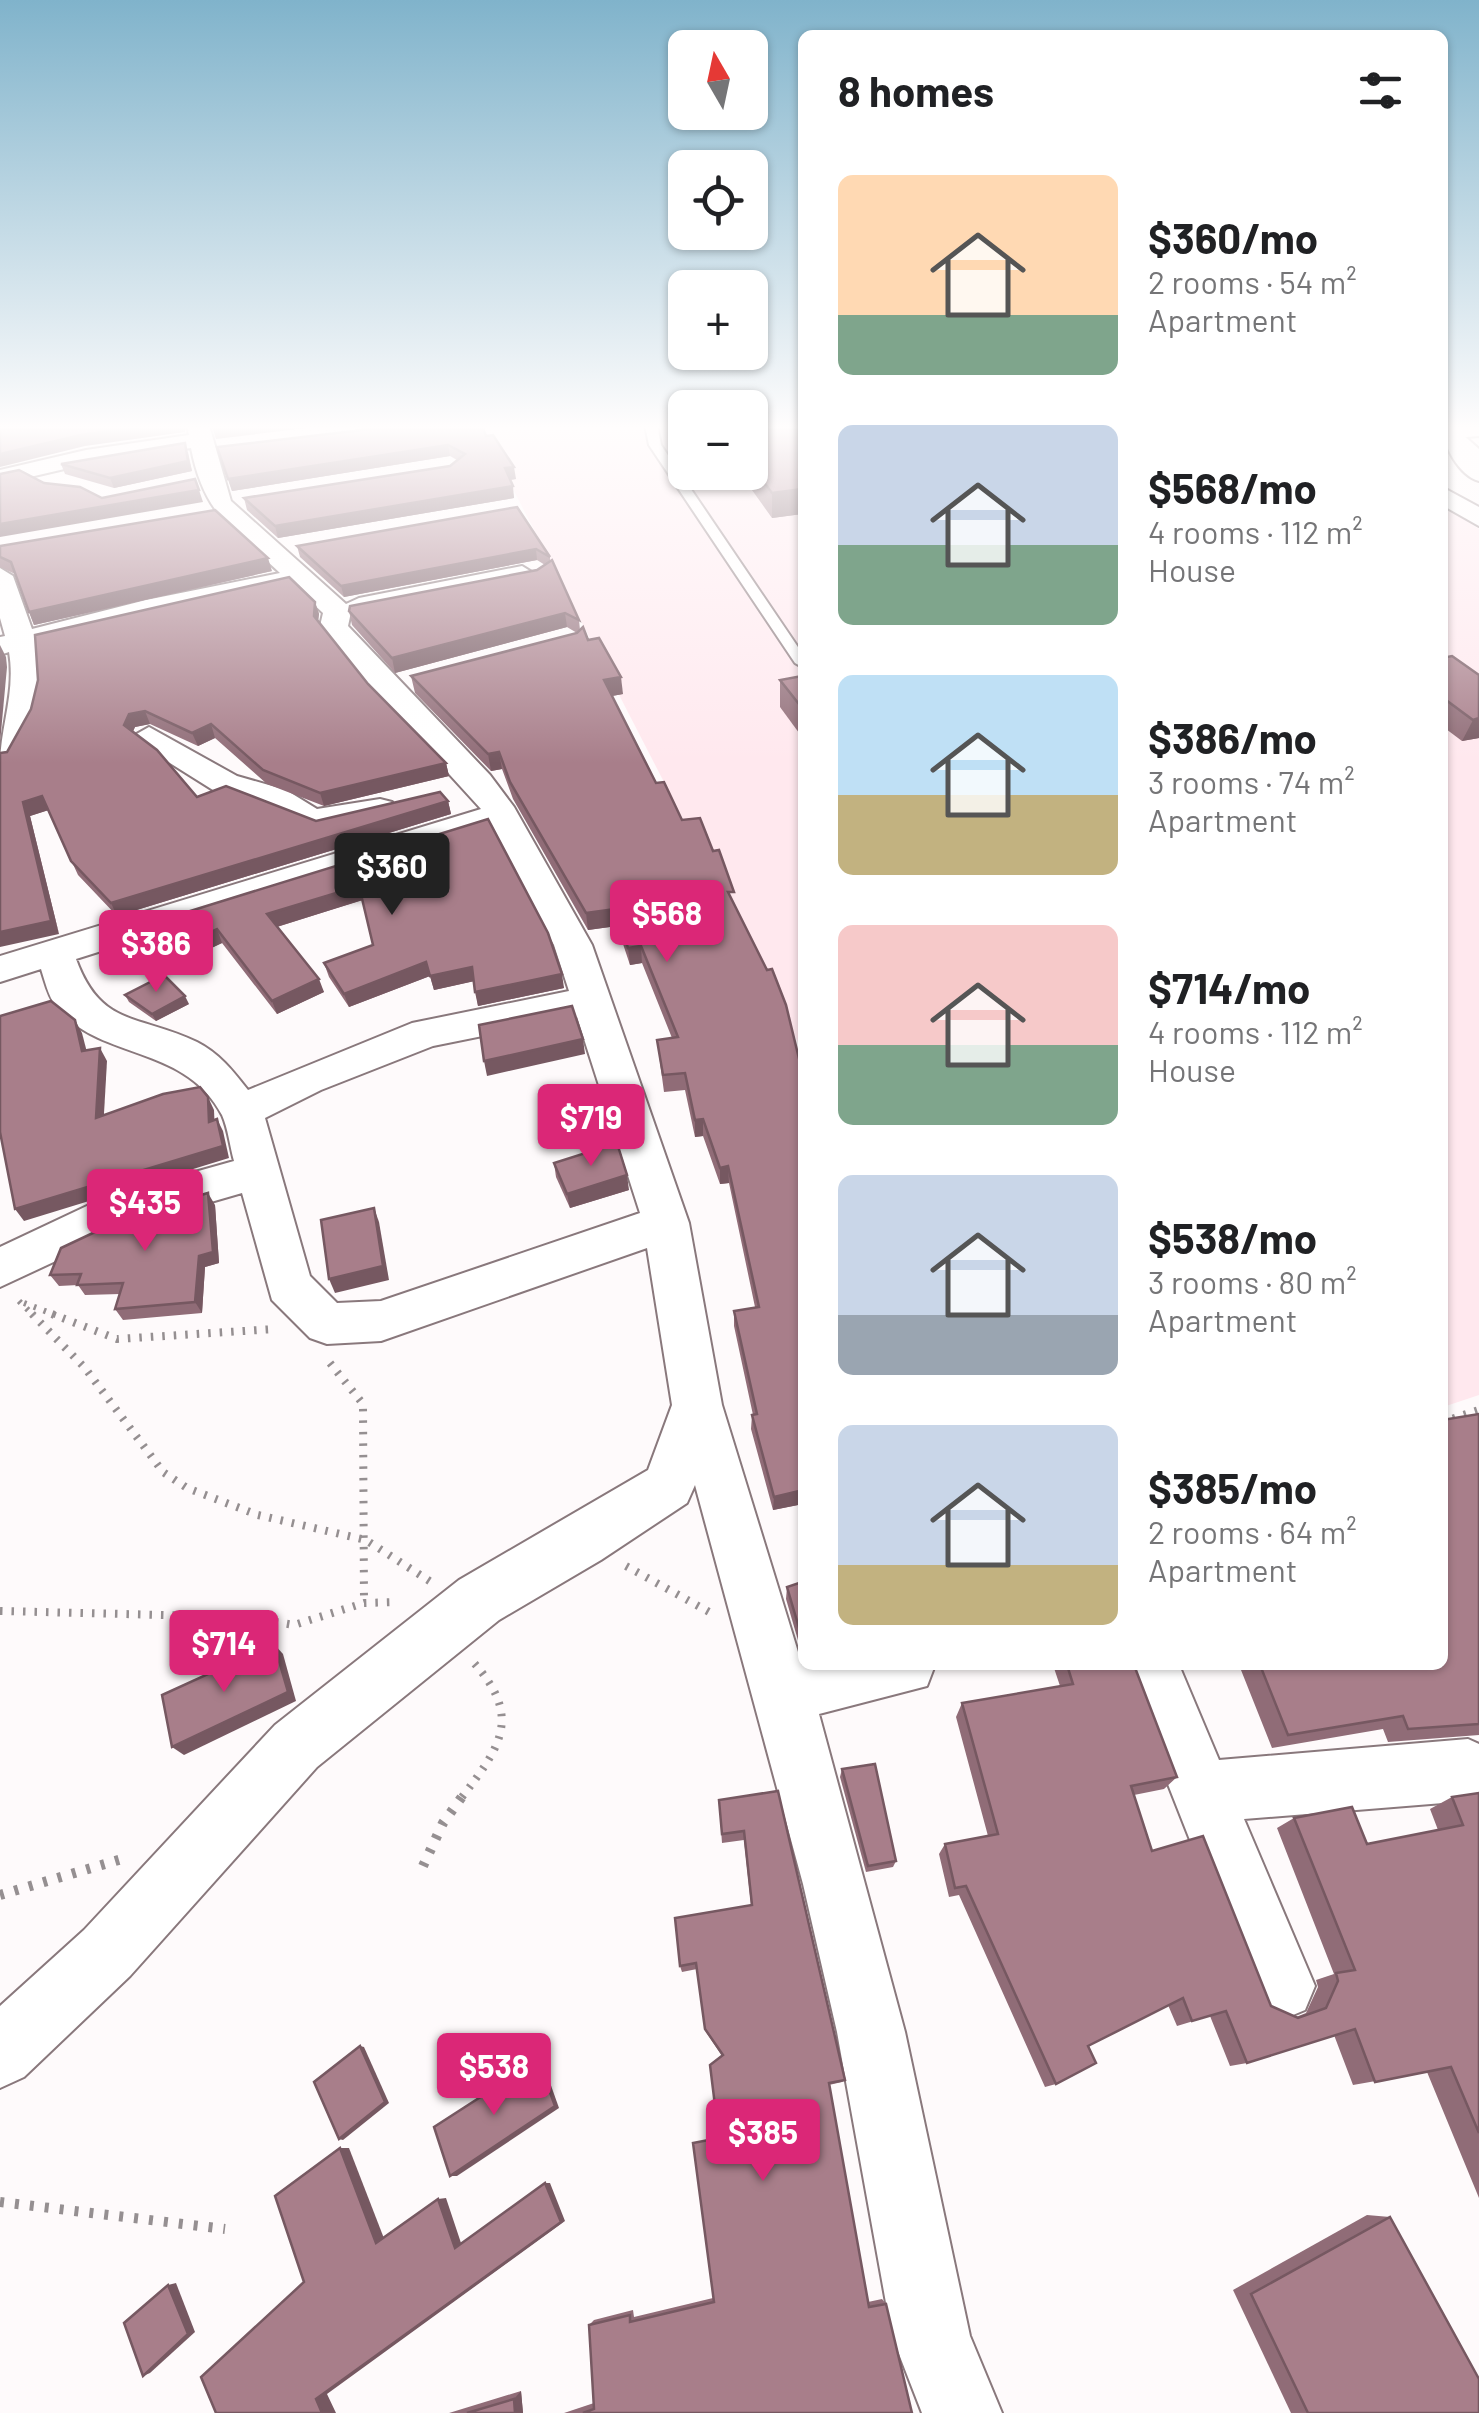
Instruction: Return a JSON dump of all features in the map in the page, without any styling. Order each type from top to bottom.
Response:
[{"type":"street","points":[[273,538],[338,611]]},
{"type":"street","points":[[11,644],[161,604],[293,558]]},
{"type":"street","points":[[338,611],[538,572]]},
{"type":"street","points":[[0,576],[11,644],[31,685],[24,714],[0,756]]},
{"type":"street","points":[[338,611],[334,626],[403,683],[456,798],[573,944],[666,1223],[697,1405],[777,1669],[871,2032],[931,2336],[939,2413]]},
{"type":"street","points":[[149,736],[225,782],[274,796],[319,821],[456,798]]},
{"type":"street","points":[[0,969],[456,798]]},
{"type":"street","points":[[54,951],[71,999],[100,1022],[182,1052],[205,1066],[242,1111],[290,1286],[314,1325],[381,1321],[666,1223]]},
{"type":"street","points":[[242,1111],[306,1079],[426,1033],[589,1001]]},
{"type":"street","points":[[9,1288],[122,1210],[261,1170]]},
{"type":"street","points":[[0,2052],[107,1953],[296,1746],[458,1611],[582,1542],[668,1486],[697,1405]]},
{"type":"street","points":[[777,1669],[798,1668]]},
{"type":"street","points":[[1152,1670],[1281,1986]]},
{"type":"street","points":[[1202,1792],[1468,1770]]},
{"type":"street","points":[[931,2336],[962,2413]]},
{"type":"lane","points":[[717,538],[798,657]]},
{"type":"path","points":[[9,1288],[117,1338],[314,1325],[362,1404],[364,1604]]},
{"type":"path","points":[[9,1288],[85,1368],[163,1472],[187,1488],[258,1515],[366,1540],[458,1611],[505,1708],[504,1730],[490,1760],[445,1820],[423,1866]]},
{"type":"path","points":[[1448,1420],[1479,1410]]},
{"type":"path","points":[[582,1542],[777,1669]]},
{"type":"path","points":[[0,1610],[248,1616],[294,1625],[364,1604],[458,1611]]},
{"type":"path","points":[[0,1895],[126,1858]]},
{"type":"path","points":[[0,2202],[225,2229]]},
{"type":"shaded area","points":[[538,538],[798,538],[798,1042]]},
{"type":"shaded area","points":[[1448,538],[1479,538],[1479,1395],[1448,1405]]},
{"type":"building","points":[[50,538],[245,538],[268,558],[29,612],[11,562],[0,557],[0,546]]},
{"type":"building","points":[[344,538],[537,538],[550,557],[536,549],[341,586],[297,546]]},
{"type":"building","points":[[552,560],[579,620],[565,613],[392,658],[349,611],[350,606],[537,570]]},
{"type":"building","points":[[289,577],[315,602],[314,616],[368,684],[446,763],[320,793],[263,770],[211,724],[192,733],[145,711],[129,714],[124,725],[157,750],[197,797],[226,786],[316,821],[440,792],[448,801],[111,903],[71,861],[42,796],[23,802],[51,921],[0,932],[0,753],[7,752],[31,709],[38,680],[35,635]]},
{"type":"building","points":[[583,627],[588,640],[599,638],[621,677],[604,680],[656,783],[664,782],[682,820],[700,818],[713,851],[719,850],[734,892],[728,892],[767,970],[772,969],[786,1005],[798,1054],[798,1491],[774,1497],[752,1415],[757,1414],[734,1311],[759,1307],[728,1166],[720,1168],[703,1119],[695,1120],[685,1073],[663,1075],[657,1040],[678,1037],[641,946],[628,948],[616,909],[586,913],[510,782],[499,752],[488,754],[411,676],[577,633]]},
{"type":"building","points":[[1448,657],[1479,675],[1479,718],[1473,720],[1448,701]]},
{"type":"building","points":[[798,677],[798,703],[780,680]]},
{"type":"building","points":[[488,819],[548,933],[562,974],[475,992],[472,967],[430,976],[426,962],[344,994],[324,963],[373,945],[359,886],[267,914],[319,979],[272,1001],[217,929],[161,956],[135,928]]},
{"type":"building","points":[[164,975],[185,996],[152,1014],[125,995]]},
{"type":"building","points":[[51,1001],[75,1020],[82,1051],[100,1048],[96,1118],[163,1094],[200,1087],[208,1097],[209,1122],[217,1119],[223,1146],[15,1209],[0,1132],[0,1016]]},
{"type":"building","points":[[572,1006],[583,1039],[484,1061],[479,1025]]},
{"type":"building","points":[[617,1143],[627,1175],[567,1194],[554,1163]]},
{"type":"building","points":[[208,1193],[213,1252],[199,1256],[195,1302],[115,1309],[123,1283],[77,1285],[81,1274],[50,1275],[61,1248],[129,1216]]},
{"type":"building","points":[[374,1208],[383,1266],[329,1279],[321,1220]]},
{"type":"building","points":[[1479,1414],[1479,1724],[1408,1729],[1403,1716],[1288,1735],[1262,1670],[1448,1670],[1448,1419]]},
{"type":"building","points":[[798,1583],[798,1624],[787,1587]]},
{"type":"building","points":[[274,1644],[288,1692],[172,1747],[162,1695]]},
{"type":"building","points":[[1069,1670],[1136,1670],[1177,1777],[1131,1786],[1152,1851],[1203,1836],[1271,2006],[1298,2018],[1326,2008],[1338,1981],[1336,1973],[1355,1970],[1294,1818],[1352,1807],[1367,1844],[1463,1825],[1452,1797],[1479,1793],[1479,2133],[1451,2067],[1375,2082],[1355,2029],[1247,2063],[1226,2011],[1192,2021],[1183,1998],[1088,2046],[1096,2063],[1056,2084],[966,1886],[955,1888],[945,1844],[998,1834],[962,1703],[1073,1684]]},
{"type":"building","points":[[875,1764],[896,1861],[868,1866],[842,1769]]},
{"type":"building","points":[[778,1791],[845,2080],[829,2083],[869,2307],[886,2304],[912,2413],[583,2413],[594,2409],[589,2325],[630,2315],[630,2322],[714,2302],[693,2143],[719,2138],[710,2065],[723,2055],[705,2029],[696,1963],[680,1966],[675,1918],[752,1905],[744,1831],[722,1834],[719,1800]]},
{"type":"building","points":[[360,2046],[385,2102],[339,2139],[314,2082]]},
{"type":"building","points":[[538,2060],[555,2106],[450,2176],[434,2127]]},
{"type":"building","points":[[340,2148],[376,2243],[438,2199],[455,2248],[545,2183],[561,2222],[316,2399],[322,2413],[216,2413],[201,2377],[304,2282],[275,2196]]},
{"type":"building","points":[[1390,2217],[1479,2379],[1479,2413],[1308,2413],[1251,2294]]},
{"type":"building","points":[[168,2285],[188,2334],[143,2376],[124,2323]]},
{"type":"building","points":[[514,2399],[515,2413],[467,2413]]}]
